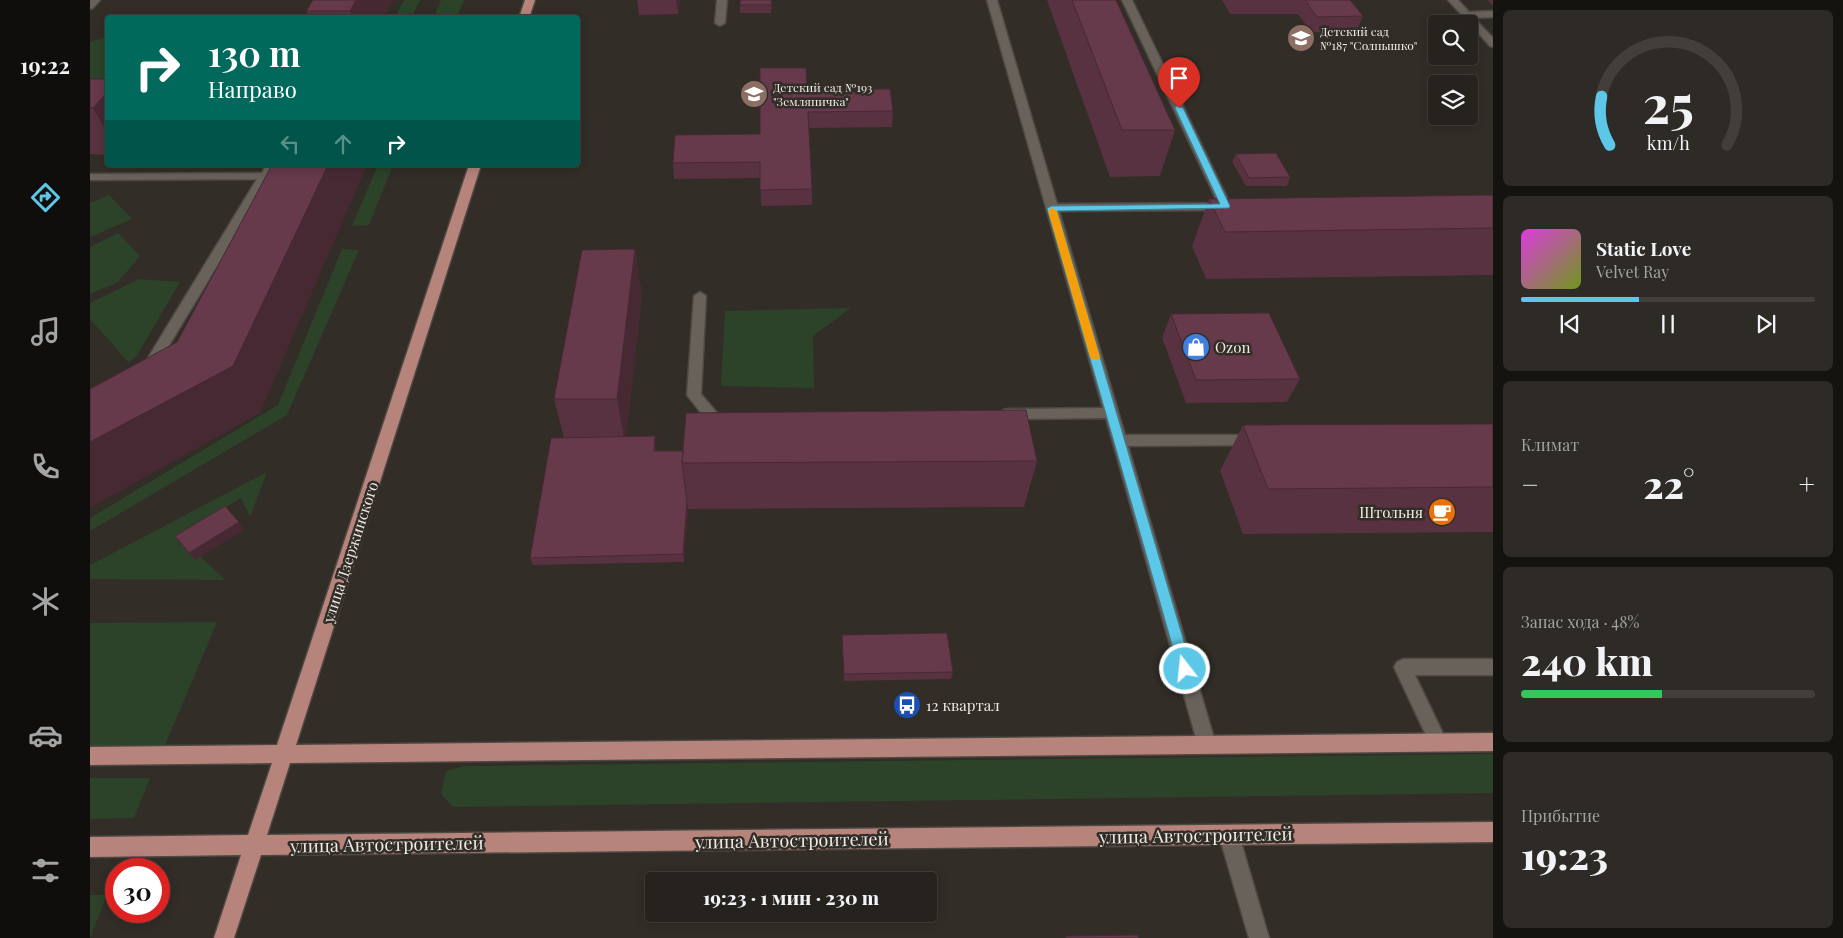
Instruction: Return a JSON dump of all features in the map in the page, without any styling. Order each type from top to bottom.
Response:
[{"type":"main road","points":[[525,15],[530,0]]},
{"type":"main road","name":"улица Дзержинского","points":[[224,938],[475,167]]},
{"type":"main road","points":[[90,756],[1493,742]]},
{"type":"main road","name":"улица Автостроителей","points":[[90,847],[1493,832]]},
{"type":"street","points":[[90,6],[95,0]]},
{"type":"street","points":[[720,23],[722,0]]},
{"type":"street","points":[[992,0],[1207,745]]},
{"type":"street","points":[[1052,208],[1230,206],[1127,0]]},
{"type":"street","points":[[1453,0],[1466,15],[1493,14]]},
{"type":"street","points":[[1478,28],[1493,44]]},
{"type":"street","points":[[176,176],[182,167]]},
{"type":"street","points":[[90,177],[176,176],[269,170]]},
{"type":"street","points":[[136,378],[148,371],[269,170]]},
{"type":"street","points":[[700,296],[694,395],[714,419],[743,419]]},
{"type":"street","points":[[996,415],[1111,413]]},
{"type":"street","points":[[1120,442],[1267,440]]},
{"type":"street","points":[[1438,742],[1403,667],[1493,667]]},
{"type":"street","points":[[1229,835],[1259,938]]},
{"type":"green space","points":[[404,0],[420,0],[413,15],[396,15]]},
{"type":"green space","points":[[441,0],[464,0],[458,15],[435,15]]},
{"type":"green space","points":[[105,38],[105,93],[90,93],[90,42]]},
{"type":"green space","points":[[377,167],[392,167],[369,225],[352,226]]},
{"type":"green space","points":[[109,195],[132,219],[90,237],[90,203]]},
{"type":"green space","points":[[118,233],[140,256],[118,282],[90,294],[90,247]]},
{"type":"green space","points":[[342,249],[359,250],[287,415],[90,531],[90,518],[278,405]]},
{"type":"green space","points":[[139,279],[180,282],[136,357],[128,362],[90,319],[90,303]]},
{"type":"green space","points":[[851,308],[813,336],[814,388],[721,386],[725,311]]},
{"type":"green space","points":[[267,472],[250,517],[241,498],[180,536],[225,580],[90,579],[90,565]]},
{"type":"green space","points":[[217,622],[164,748],[90,749],[90,623]]},
{"type":"green space","points":[[1493,754],[1493,793],[453,807],[441,794],[446,771],[464,766]]},
{"type":"green space","points":[[90,778],[150,778],[134,818],[90,819]]},
{"type":"green space","points":[[90,895],[105,895],[105,900],[90,938]]},
{"type":"building","points":[[313,0],[356,0],[350,11],[306,11]]},
{"type":"building","points":[[740,0],[772,0],[771,5],[740,5]]},
{"type":"building","points":[[1072,0],[1116,0],[1175,130],[1122,130]]},
{"type":"building","points":[[1305,0],[1350,0],[1363,16],[1317,17]]},
{"type":"building","points":[[760,68],[806,68],[807,90],[890,89],[893,111],[808,112],[812,189],[760,190],[760,162],[673,163],[675,135],[760,134]]},
{"type":"building","points":[[90,79],[105,79],[105,94],[93,108],[90,108]]},
{"type":"building","points":[[1276,153],[1290,177],[1249,178],[1236,154]]},
{"type":"building","points":[[271,167],[327,167],[233,366],[90,442],[90,389],[177,342]]},
{"type":"building","points":[[1493,195],[1493,228],[1225,232],[1209,199]]},
{"type":"building","points":[[635,249],[617,399],[554,399],[582,250]]},
{"type":"building","points":[[1269,313],[1300,379],[1196,380],[1171,314]]},
{"type":"building","points":[[1026,410],[1037,461],[682,463],[686,413]]},
{"type":"building","points":[[1493,424],[1493,487],[1268,489],[1243,425]]},
{"type":"building","points":[[655,436],[654,451],[683,451],[682,463],[687,502],[683,554],[530,558],[551,438]]},
{"type":"building","points":[[225,506],[239,522],[189,553],[175,536]]},
{"type":"building","points":[[947,633],[953,672],[844,674],[842,635]]},
{"type":"building","points":[[1138,935],[1139,938],[1066,938],[1065,936]]},
{"type":"slow traffic","points":[[1052,211],[1095,357]]},
{"type":"place","name":"Детский сад №187 \"Солнышко\"","points":[[1301,38]]},
{"type":"place","name":"Детский сад №193 \"Земляничка\"","points":[[754,94]]},
{"type":"place","name":"Ozon","points":[[1196,347]]},
{"type":"place","name":"Штольня","points":[[1442,512]]},
{"type":"place","name":"12 квартал","points":[[907,705]]},
{"type":"route","points":[[1179,108],[1225,206],[1052,208],[1185,669]]}]
